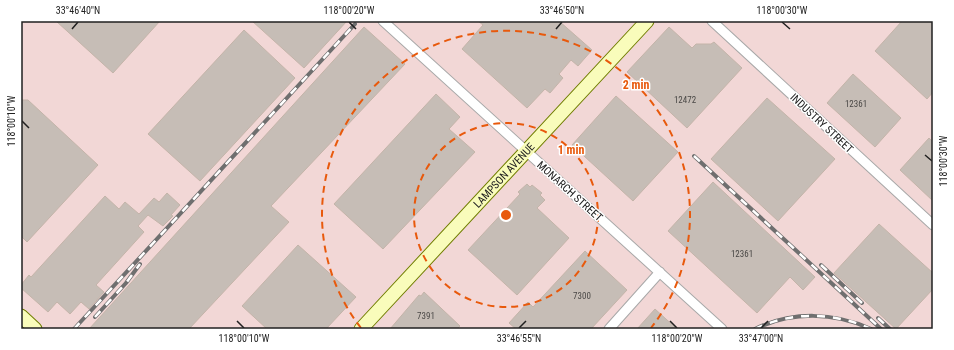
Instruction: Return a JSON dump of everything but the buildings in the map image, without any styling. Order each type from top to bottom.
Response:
[{"type":"main road","name":"LAMPSON AVENUE","points":[[361,329],[647,21]]},
{"type":"main road","points":[[21,316],[35,329]]},
{"type":"street","name":"MONARCH STREET","points":[[382,21],[722,329]]},
{"type":"street","name":"INDUSTRY STREET","points":[[712,21],[933,224]]},
{"type":"street","points":[[608,329],[660,272]]},
{"type":"shaded area","points":[[21,21],[933,21],[933,329],[21,329]]},
{"type":"railway","points":[[74,329],[355,24]]},
{"type":"railway","points":[[694,156],[881,329]]},
{"type":"railway","points":[[95,317],[126,283],[140,264]]},
{"type":"railway","points":[[821,265],[862,303]]},
{"type":"railway","points":[[755,329],[784,319],[813,316],[842,319],[871,329]]},
{"type":"railway","points":[[878,318],[890,329]]}]
